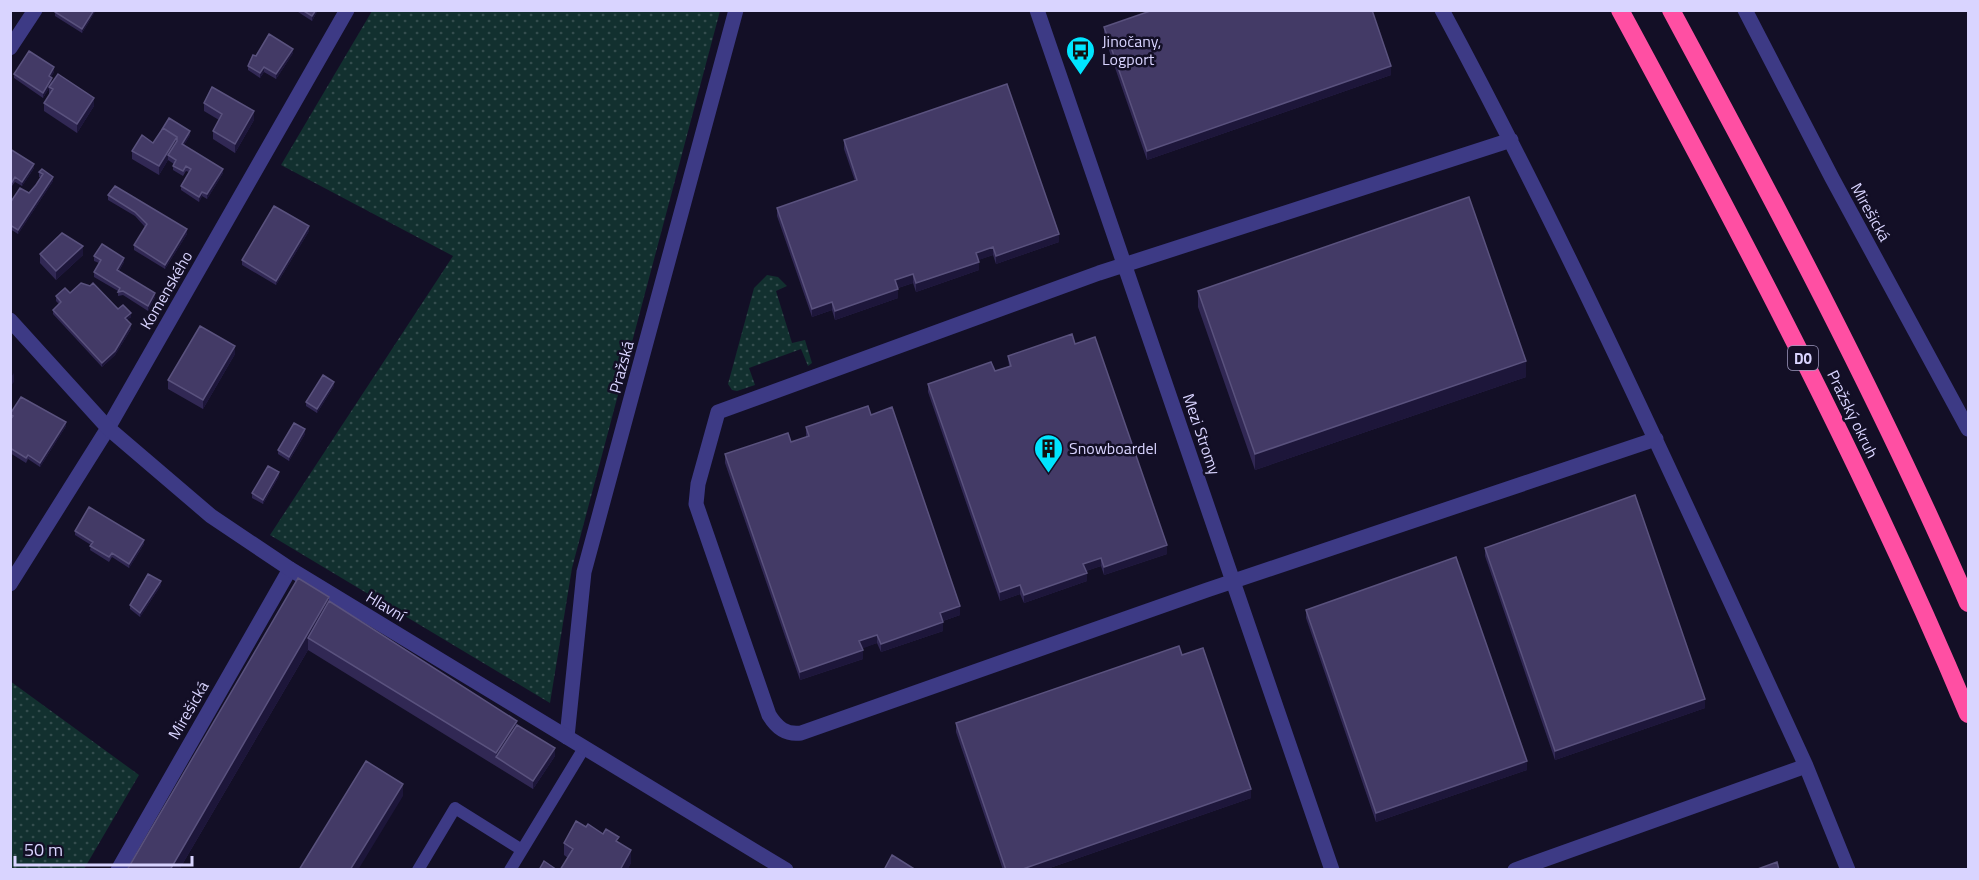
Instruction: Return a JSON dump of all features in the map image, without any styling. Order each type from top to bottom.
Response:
[{"type":"highway","name":"Pražský okruh","points":[[1620,10],[1818,387],[1895,548],[1968,714]]},
{"type":"highway","name":"Pražský okruh","points":[[1671,10],[1855,362],[1968,603]]},
{"type":"street","points":[[10,48],[35,10]]},
{"type":"street","name":"Komenského","points":[[10,584],[108,429],[347,10]]},
{"type":"street","name":"Pražská","points":[[567,737],[584,572],[736,10]]},
{"type":"street","name":"Mezi Stromy","points":[[1037,10],[1332,870]]},
{"type":"street","points":[[1442,10],[1511,140],[1656,439],[1806,766],[1848,870]]},
{"type":"street","name":"Mirešická","points":[[1745,10],[1832,178],[1968,429]]},
{"type":"street","points":[[1511,140],[1124,265],[718,412],[696,495],[704,528],[769,715],[776,726],[794,734],[1656,439]]},
{"type":"street","name":"Hlavní","points":[[10,320],[108,429],[211,516],[290,569],[786,870]]},
{"type":"street","name":"Mirešická","points":[[118,870],[290,569]]},
{"type":"street","points":[[1515,870],[1806,766]]},
{"type":"lane","points":[[510,870],[584,748]]},
{"type":"lane","points":[[418,870],[455,808],[522,850]]},
{"type":"green space","points":[[372,11],[720,11],[572,568],[550,703],[270,535],[453,256],[281,165]]},
{"type":"green space","points":[[767,275],[778,277],[787,286],[776,291],[792,343],[805,340],[812,363],[808,366],[801,349],[749,368],[755,385],[737,391],[732,390],[728,384],[754,288]]},
{"type":"green space","points":[[10,681],[139,775],[84,869],[11,869]]},
{"type":"building","points":[[56,10],[94,10],[82,29],[55,12]]},
{"type":"building","points":[[302,10],[316,10],[312,16]]},
{"type":"building","points":[[1153,10],[1372,10],[1391,66],[1147,151],[1104,27]]},
{"type":"building","points":[[269,34],[293,49],[276,74],[264,67],[260,73],[248,66],[253,55],[256,56]]},
{"type":"building","points":[[29,51],[54,67],[49,76],[52,78],[43,93],[14,74]]},
{"type":"building","points":[[58,74],[94,98],[77,124],[44,103],[53,89],[49,87]]},
{"type":"building","points":[[1007,84],[1059,234],[996,256],[993,247],[976,253],[979,262],[916,283],[913,274],[895,280],[898,289],[835,311],[832,302],[812,309],[777,208],[857,180],[844,140]]},
{"type":"building","points":[[212,87],[254,111],[235,144],[213,131],[222,114],[204,103]]},
{"type":"building","points":[[169,118],[190,131],[182,144],[223,169],[207,194],[202,192],[199,197],[181,186],[191,169],[186,166],[183,171],[173,166],[176,160],[168,155],[177,141],[177,137],[163,128],[161,131]]},
{"type":"building","points":[[163,128],[177,137],[159,166],[132,151],[142,135],[153,143]]},
{"type":"building","points":[[10,149],[34,164],[22,182],[15,177],[12,182],[10,181]]},
{"type":"building","points":[[42,169],[53,177],[18,230],[10,225],[10,203],[20,188],[29,193],[43,174],[39,172]]},
{"type":"building","points":[[115,186],[187,229],[165,265],[134,245],[147,224],[135,212],[108,195]]},
{"type":"building","points":[[1469,197],[1526,361],[1255,454],[1198,291]]},
{"type":"building","points":[[274,206],[309,226],[276,281],[242,260]]},
{"type":"building","points":[[62,233],[83,246],[56,271],[40,254]]},
{"type":"building","points":[[102,244],[124,258],[117,270],[155,293],[148,306],[123,291],[118,292],[120,288],[94,272],[101,260],[94,256]]},
{"type":"building","points":[[81,283],[90,286],[93,283],[118,309],[123,305],[131,313],[125,318],[131,324],[115,351],[102,363],[53,310],[61,302],[56,296],[65,288],[70,293]]},
{"type":"building","points":[[200,326],[235,346],[203,400],[168,380]]},
{"type":"building","name":"Snowboardel","points":[[1072,334],[1075,344],[1095,337],[1167,545],[1104,567],[1101,558],[1083,564],[1087,573],[1024,595],[1020,585],[1000,592],[928,384],[991,362],[995,371],[1011,366],[1008,356]]},
{"type":"building","points":[[323,375],[334,382],[317,409],[306,402]]},
{"type":"building","points":[[21,397],[66,422],[40,463],[10,448],[10,420],[13,416],[10,414]]},
{"type":"building","points":[[868,406],[871,415],[892,407],[960,606],[940,613],[943,622],[881,644],[877,635],[859,641],[863,650],[800,672],[725,454],[788,433],[791,442],[809,436],[806,427]]},
{"type":"building","points":[[294,423],[305,429],[289,457],[278,450]]},
{"type":"building","points":[[268,466],[279,472],[263,500],[252,493]]},
{"type":"building","points":[[1635,495],[1705,699],[1555,751],[1485,548]]},
{"type":"building","points":[[89,507],[144,540],[129,564],[112,553],[109,557],[90,546],[93,542],[75,531]]},
{"type":"building","points":[[1456,557],[1527,761],[1376,813],[1306,610]]},
{"type":"building","points":[[148,574],[161,581],[140,613],[130,605]]},
{"type":"building","points":[[298,578],[329,597],[170,870],[127,870]]},
{"type":"building","points":[[329,601],[517,721],[496,753],[308,638]]},
{"type":"building","points":[[1179,646],[1182,655],[1203,648],[1251,789],[1020,870],[1006,870],[956,723]]},
{"type":"building","points":[[517,725],[555,748],[533,781],[496,757]]},
{"type":"building","points":[[366,761],[403,784],[350,870],[299,870]]},
{"type":"building","points":[[576,821],[586,827],[588,824],[603,834],[606,829],[619,837],[616,841],[631,850],[620,870],[560,870],[573,849],[564,843]]},
{"type":"building","points":[[892,855],[916,870],[884,870]]},
{"type":"building","points":[[544,861],[557,870],[539,870]]},
{"type":"building","points":[[1777,862],[1779,870],[1755,870]]},
{"type":"place","name":"Jinočany, Logport","points":[[1081,76]]},
{"type":"place","name":"Snowboardel","points":[[1048,474]]}]
